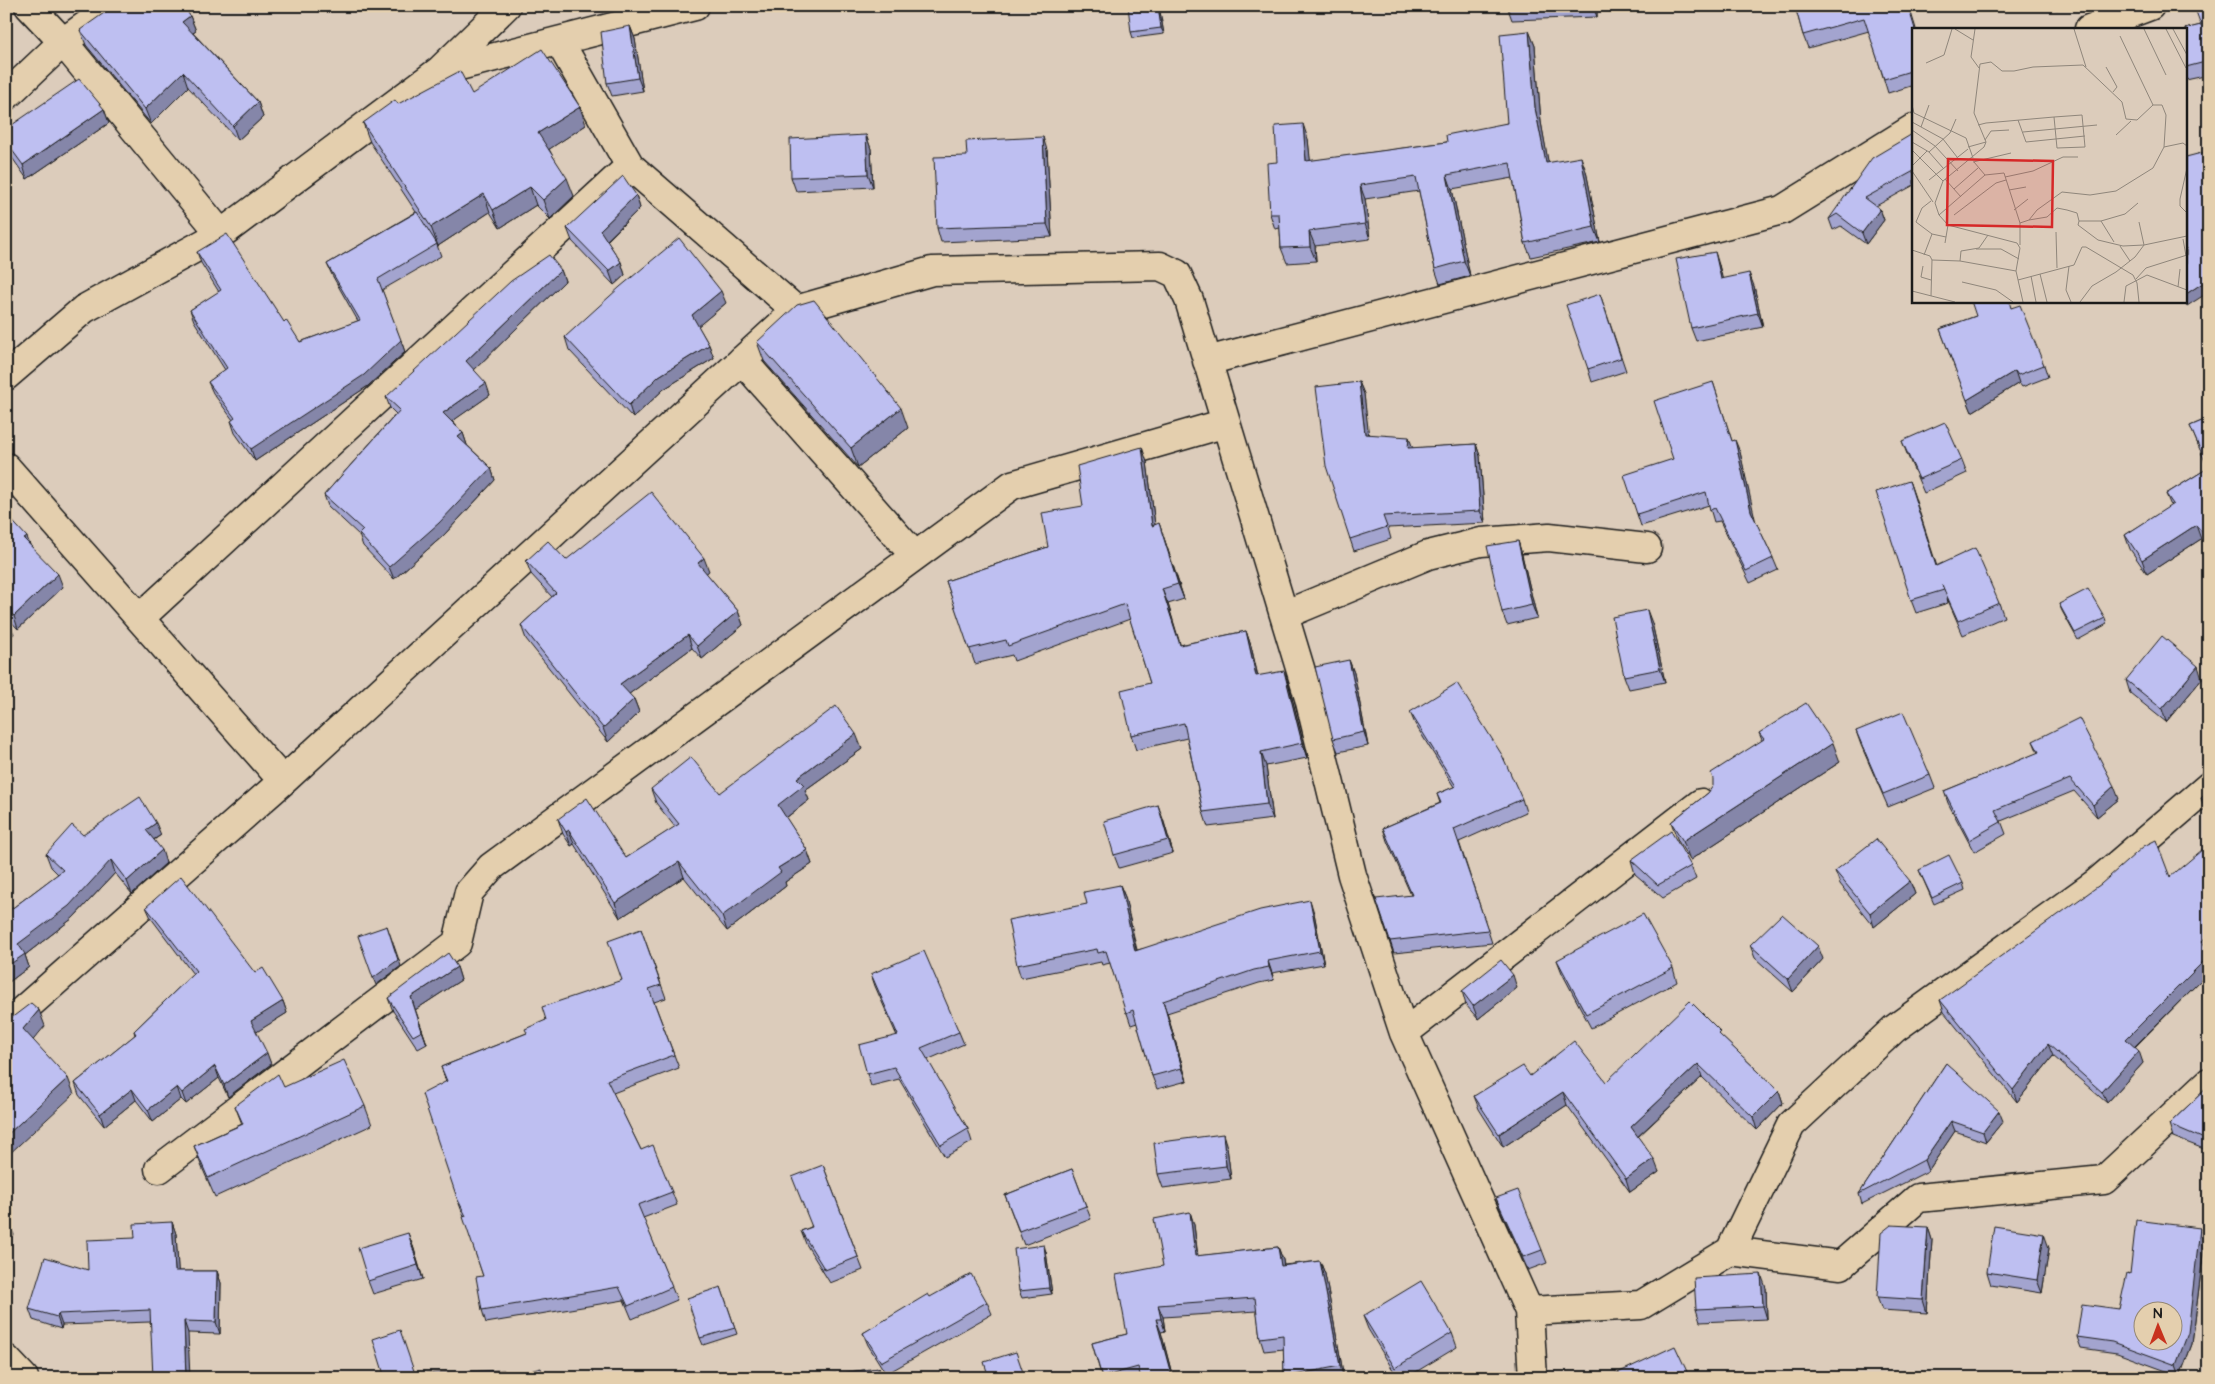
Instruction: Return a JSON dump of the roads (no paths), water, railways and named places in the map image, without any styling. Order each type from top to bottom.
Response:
[{"type":"street","points":[[28,6],[63,42],[221,234]]},
{"type":"street","points":[[6,96],[63,42],[113,6]]},
{"type":"street","points":[[6,376],[84,309],[221,234],[439,71],[506,6]]},
{"type":"street","points":[[439,71],[695,6]]},
{"type":"street","points":[[2092,28],[2150,6]]},
{"type":"street","points":[[559,41],[630,166],[796,310]]},
{"type":"street","points":[[1207,360],[1782,210],[1912,129]]},
{"type":"street","points":[[140,618],[630,166]]},
{"type":"street","points":[[6,1025],[283,781],[796,310],[932,271],[1160,266],[1177,274],[1188,300],[1309,698],[1352,874],[1404,1033],[1529,1311],[1533,1378]]},
{"type":"street","points":[[742,360],[915,556]]},
{"type":"street","points":[[158,1169],[457,943],[469,892],[491,867],[1012,485],[1226,423]]},
{"type":"street","points":[[6,467],[283,781]]},
{"type":"street","points":[[1284,615],[1428,555],[1481,542],[1549,537],[1647,548]]},
{"type":"street","points":[[1529,1311],[1641,1305],[1730,1251],[1791,1126],[1894,1029],[2096,883],[2209,786]]},
{"type":"street","points":[[1404,1033],[1705,800]]},
{"type":"street","points":[[1730,1251],[1841,1265],[1918,1198],[2104,1180],[2209,1082]]},
{"type":"street","points":[[6,1359],[24,1378]]}]
